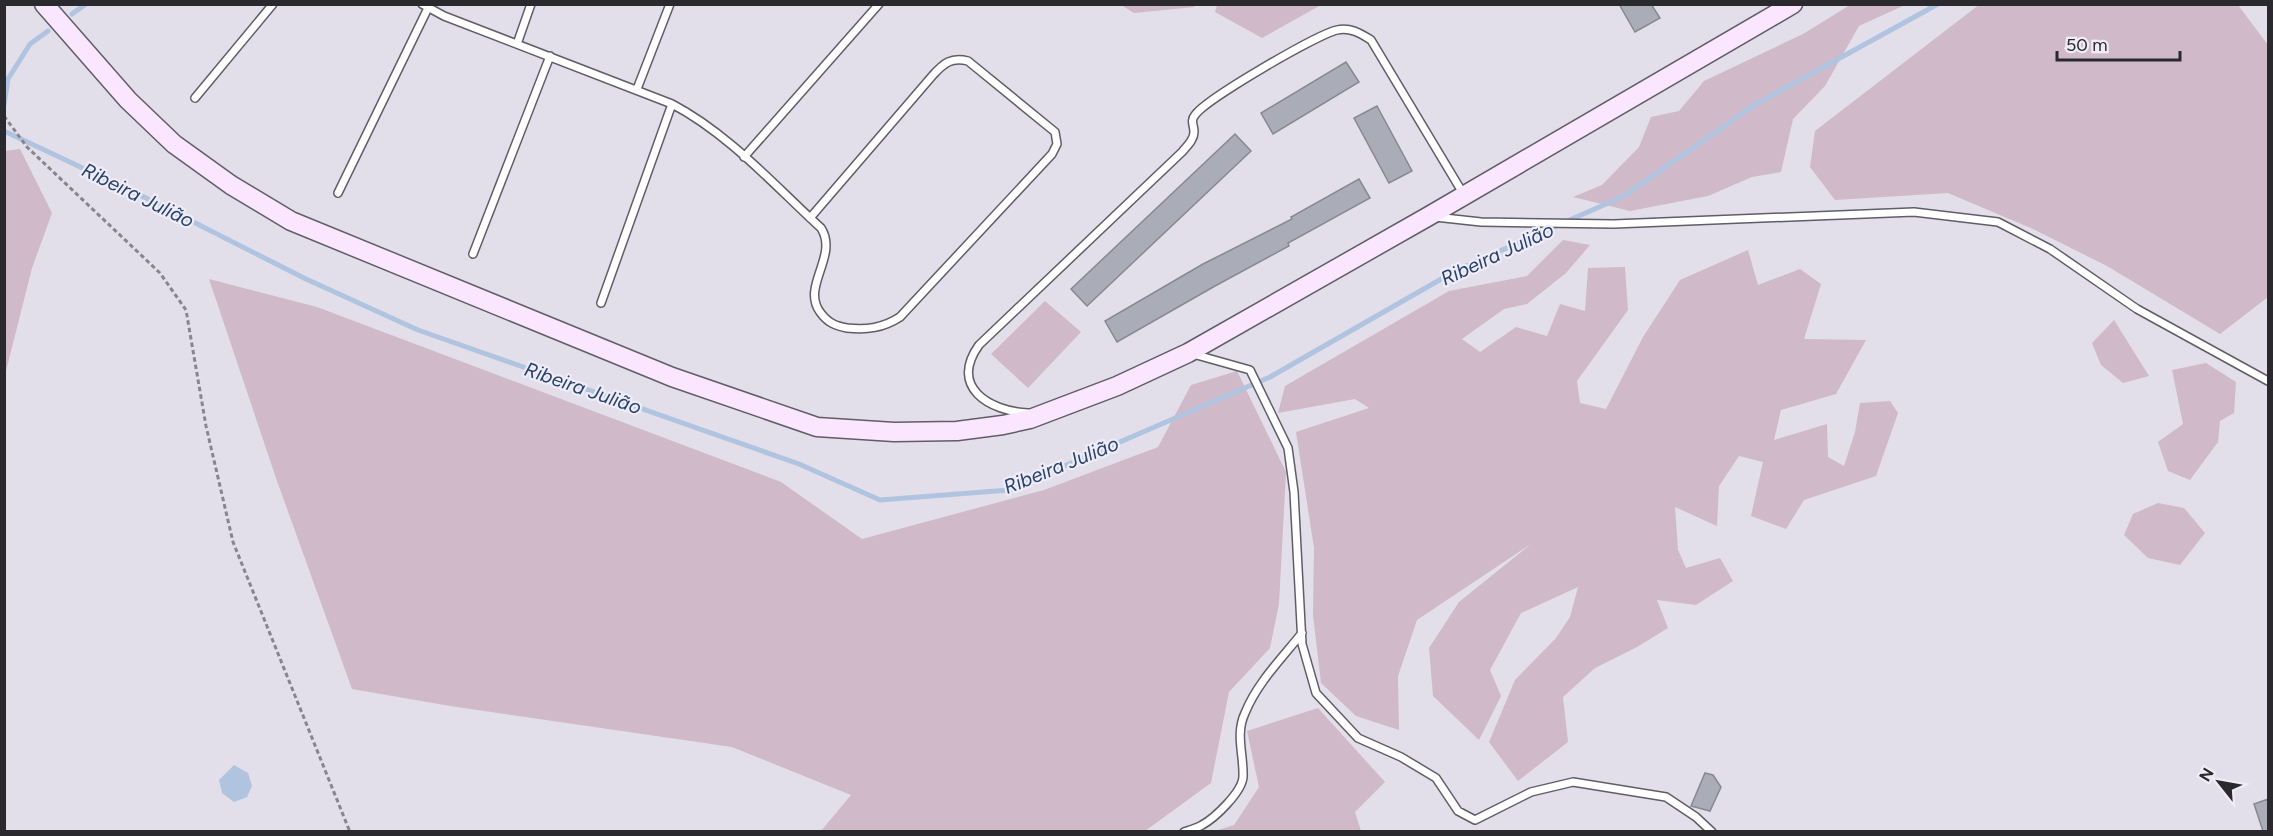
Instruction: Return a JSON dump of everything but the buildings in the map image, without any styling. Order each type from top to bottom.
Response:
[{"type":"main road","points":[[44,4],[128,100],[174,144],[231,185],[291,220],[672,377],[817,427],[874,431],[957,431],[1004,425],[1046,414],[1117,386],[1188,353],[1429,216],[1792,4]]},
{"type":"lane","points":[[195,98],[273,4]]},
{"type":"lane","points":[[517,44],[531,4]]},
{"type":"lane","points":[[637,89],[670,4]]},
{"type":"lane","points":[[744,157],[879,4]]},
{"type":"lane","points":[[338,193],[425,6],[517,44],[637,89],[696,116],[744,157],[810,218],[826,236],[826,251],[814,291],[815,305],[826,320],[838,327],[886,326],[917,301],[1052,154],[1057,144],[1055,132],[968,61],[957,58],[944,63],[810,218]]},
{"type":"lane","points":[[1046,414],[1020,412],[994,405],[982,398],[967,378],[969,363],[975,350],[1182,152],[1193,136],[1192,119],[1198,111],[1296,50],[1337,30],[1354,30],[1371,40],[1464,195]]},
{"type":"lane","points":[[473,254],[550,56]]},
{"type":"lane","points":[[602,303],[672,104]]},
{"type":"lane","points":[[1429,216],[1481,222],[1614,224],[1914,212],[1998,222],[2050,249],[2137,309],[2268,381]]},
{"type":"lane","points":[[1188,353],[1250,370],[1288,448],[1294,492],[1302,644],[1316,693],[1358,738],[1401,758],[1436,778],[1458,811],[1475,820],[1531,792],[1573,782],[1666,797],[1712,831]]},
{"type":"lane","points":[[1184,831],[1202,825],[1217,814],[1238,790],[1243,779],[1239,729],[1244,713],[1257,690],[1302,633]]},
{"type":"path","points":[[4,116],[27,147],[160,273],[186,310],[206,426],[232,542],[350,831]]},
{"type":"shaded area","points":[[1195,4],[1194,7],[1134,13],[1121,5]]},
{"type":"shaded area","points":[[1217,4],[1321,5],[1262,38],[1215,12]]},
{"type":"shaded area","points":[[1980,4],[2238,5],[2268,45],[2268,297],[2220,334],[2107,266],[2033,229],[1948,193],[1835,200],[1810,167],[1815,131]]},
{"type":"shaded area","points":[[1850,5],[1905,5],[1859,26],[1825,86],[1793,119],[1781,172],[1752,177],[1708,196],[1630,211],[1573,197],[1602,185],[1639,147],[1651,117],[1679,111],[1704,81],[1803,34]]},
{"type":"shaded area","points":[[20,149],[52,213],[32,268],[5,375],[5,151]]},
{"type":"shaded area","points":[[1563,240],[1590,245],[1566,273],[1527,304],[1504,309],[1462,339],[1480,352],[1516,327],[1547,336],[1560,304],[1585,311],[1588,268],[1625,267],[1628,310],[1577,381],[1580,403],[1606,409],[1643,337],[1680,280],[1748,250],[1758,285],[1800,269],[1821,284],[1804,339],[1866,340],[1836,394],[1781,410],[1774,440],[1827,424],[1828,457],[1844,466],[1855,432],[1860,403],[1890,401],[1898,413],[1876,476],[1804,500],[1786,529],[1751,516],[1763,462],[1739,456],[1719,486],[1717,526],[1675,507],[1678,550],[1686,568],[1720,558],[1733,581],[1696,605],[1657,600],[1668,628],[1595,668],[1563,697],[1568,742],[1518,781],[1489,742],[1515,680],[1556,638],[1570,617],[1578,587],[1521,613],[1490,670],[1501,696],[1479,740],[1433,696],[1429,648],[1459,602],[1531,544],[1417,620],[1398,676],[1399,730],[1356,716],[1321,683],[1313,615],[1314,548],[1296,432],[1369,408],[1355,399],[1278,413],[1285,386],[1449,291],[1527,276]]},
{"type":"shaded area","points":[[209,279],[317,307],[781,482],[862,539],[1044,490],[1158,447],[1191,385],[1237,371],[1286,472],[1279,604],[1270,648],[1229,692],[1211,783],[1145,831],[821,831],[851,795],[732,747],[450,706],[352,689],[277,481]]},
{"type":"shaded area","points":[[1045,301],[1081,332],[1028,388],[991,354]]},
{"type":"shaded area","points":[[2114,320],[2149,376],[2123,383],[2101,365],[2092,343]]},
{"type":"shaded area","points":[[2206,363],[2236,382],[2234,413],[2220,421],[2218,442],[2190,480],[2168,471],[2158,442],[2183,424],[2172,370]]},
{"type":"shaded area","points":[[2158,503],[2184,508],[2205,533],[2180,565],[2148,558],[2124,535],[2133,514]]},
{"type":"shaded area","points":[[1318,708],[1385,782],[1355,812],[1361,831],[1215,831],[1234,825],[1259,787],[1247,731]]},
{"type":"water","points":[[234,765],[248,773],[252,786],[247,797],[234,802],[222,793],[219,780]]},
{"type":"waterway","points":[[72,14],[86,4]]},
{"type":"waterway","name":"Ribeira Julião","points":[[4,131],[142,196],[306,279],[418,330],[799,464],[880,500],[1009,490],[1270,377],[1457,270],[1624,196],[1753,106],[1938,4]]},
{"type":"waterway","points":[[4,105],[8,79],[30,44],[48,31]]}]
